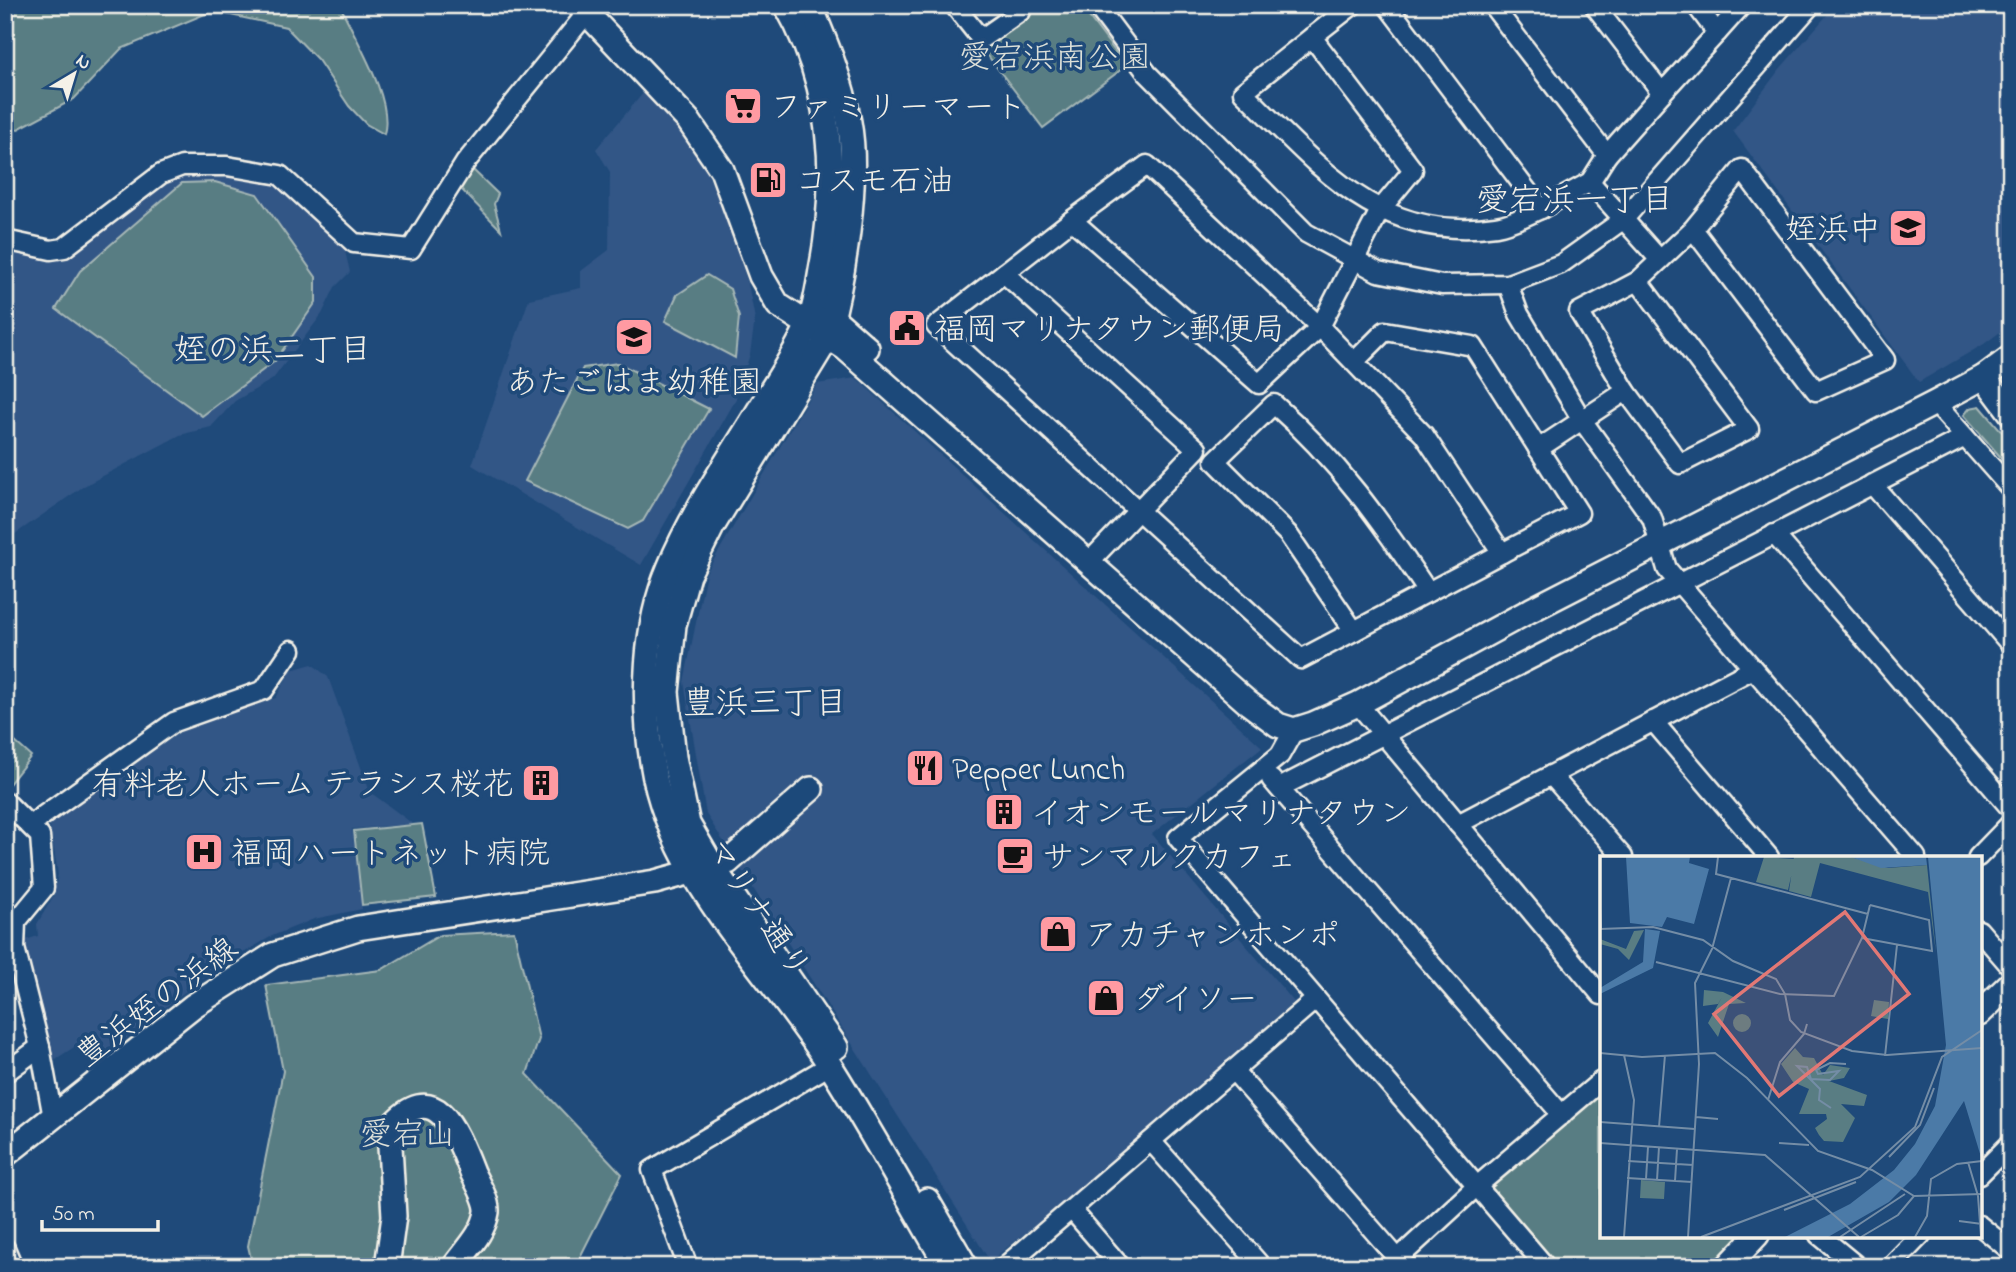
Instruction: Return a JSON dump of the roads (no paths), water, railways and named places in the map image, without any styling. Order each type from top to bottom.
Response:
[{"type":"street","name":"マリナ通り","points":[[786,5],[812,65],[828,127],[832,179],[827,236],[809,323],[694,518],[669,569],[654,622],[645,693],[652,764],[671,831],[845,1060],[966,1267]]},
{"type":"street","name":"マリナ通り","points":[[810,5],[833,58],[849,124],[848,232],[830,328],[712,527],[688,575],[674,625],[667,692],[674,757],[688,824],[702,870],[830,1065],[948,1267]]},
{"type":"street","points":[[954,5],[981,39],[1021,10],[1017,5]]},
{"type":"street","points":[[1096,5],[1147,73],[1306,233],[1378,272],[1442,285],[1508,284],[1561,264],[1624,219],[1811,5]]},
{"type":"street","points":[[1353,5],[1243,92],[1339,186],[1380,210],[1441,229],[1499,226],[1541,209],[1590,182],[1607,155],[1742,5]]},
{"type":"street","points":[[1387,5],[1541,209]]},
{"type":"street","points":[[1492,5],[1607,155]]},
{"type":"street","points":[[1594,5],[1662,93]]},
{"type":"street","points":[[1696,5],[1717,33]]},
{"type":"street","points":[[5,240],[51,250],[64,248],[161,174],[182,166],[227,166],[280,175],[354,243],[411,249],[465,163],[582,9],[688,120],[722,170],[761,275],[778,305],[809,323],[830,328],[1237,683],[1279,716],[1293,719],[1347,696],[1936,403],[1984,377],[2011,357]]},
{"type":"street","points":[[1072,220],[1259,384],[1320,327],[1380,210],[1413,170],[1312,37]]},
{"type":"street","points":[[1354,362],[1385,331],[1473,346],[1579,513],[1301,659],[936,326],[1147,164],[1320,327],[1424,435],[1502,553]]},
{"type":"street","points":[[1638,281],[1749,429],[1680,464],[1626,391],[1579,312],[1638,281],[1693,229],[1742,169],[1885,360],[1816,391],[1693,229]]},
{"type":"street","points":[[1590,182],[1660,260]]},
{"type":"street","points":[[1004,273],[1197,449],[1093,558]]},
{"type":"street","points":[[1508,284],[1519,314],[1582,420],[1652,518],[1667,569],[1915,856]]},
{"type":"street","points":[[1546,1267],[1178,838],[1279,755],[1294,730],[1358,704],[1658,539],[1973,373],[2011,345]]},
{"type":"street","points":[[1984,377],[2011,413]]},
{"type":"street","points":[[1538,449],[1626,391]]},
{"type":"street","points":[[1936,403],[2011,489]]},
{"type":"street","points":[[1354,631],[1288,534],[1215,461],[1274,404],[1314,439],[1369,504],[1428,592]]},
{"type":"street","points":[[1279,788],[1678,582],[1965,438]]},
{"type":"street","points":[[1872,484],[2011,645]]},
{"type":"street","points":[[1774,534],[2011,809]]},
{"type":"street","points":[[1093,558],[1247,702],[1278,725],[1294,730]]},
{"type":"street","points":[[30,825],[174,722],[264,690],[290,650]]},
{"type":"street","points":[[1458,824],[1753,669]]},
{"type":"street","points":[[1358,704],[1600,994]]},
{"type":"street","points":[[1653,721],[1768,856]]},
{"type":"street","points":[[1263,769],[1562,1115]]},
{"type":"street","points":[[1552,775],[1622,856]]},
{"type":"street","name":"豊浜姪の浜線","points":[[5,1155],[223,985],[290,948],[358,928],[655,882],[702,870],[728,862],[811,789]]},
{"type":"street","points":[[5,801],[40,836],[44,888],[16,922],[15,948],[40,1047],[53,1118]]},
{"type":"street","points":[[1979,856],[2011,823]]},
{"type":"street","points":[[1981,932],[2011,967]]},
{"type":"street","points":[[1981,1012],[2011,983]]},
{"type":"street","points":[[1004,1267],[1316,999]]},
{"type":"street","points":[[5,1073],[40,1047]]},
{"type":"street","points":[[688,1267],[652,1170],[830,1065]]},
{"type":"street","points":[[1233,1070],[1397,1264],[1476,1187],[1600,1082]]},
{"type":"street","points":[[387,1267],[394,1216],[389,1129],[401,1114],[418,1106],[435,1108],[450,1121],[487,1209],[483,1228],[454,1267]]},
{"type":"street","points":[[1151,1141],[1262,1267]]},
{"type":"street","points":[[1981,1173],[2011,1143]]},
{"type":"street","points":[[1072,1210],[1121,1267]]},
{"type":"street","points":[[1981,1227],[2011,1251]]},
{"type":"street","points":[[1727,1267],[1755,1237]]},
{"type":"street","points":[[1821,1237],[1858,1267]]},
{"type":"street","points":[[1890,1267],[1919,1237]]},
{"type":"street","points":[[5,1248],[13,1267]]},
{"type":"place","name":"ファミリーマート","points":[[743,106]]},
{"type":"place","name":"コスモ石油","points":[[768,180]]},
{"type":"place","name":"姪浜中","points":[[1908,228]]},
{"type":"place","name":"福岡マリナタウン郵便局","points":[[907,328]]},
{"type":"place","name":"あたごはま幼稚園","points":[[634,337]]},
{"type":"place","name":"Pepper Lunch","points":[[925,768]]},
{"type":"place","name":"有料老人ホーム テラシス桜花","points":[[541,783]]},
{"type":"place","name":"イオンモールマリナタウン","points":[[1004,812]]},
{"type":"place","name":"福岡ハートネット病院","points":[[204,852]]},
{"type":"place","name":"サンマルクカフェ","points":[[1015,856]]},
{"type":"place","name":"アカチャンホンポ","points":[[1058,934]]},
{"type":"place","name":"ダイソー","points":[[1106,998]]},
{"type":"district","name":"愛宕浜一丁目","points":[[1575,198]]},
{"type":"district","name":"姪の浜二丁目","points":[[273,348]]},
{"type":"district","name":"豊浜三丁目","points":[[765,701]]},
{"type":"park label","name":"愛宕浜南公園","points":[[1055,56]]},
{"type":"park label","name":"愛宕山","points":[[408,1133]]}]
